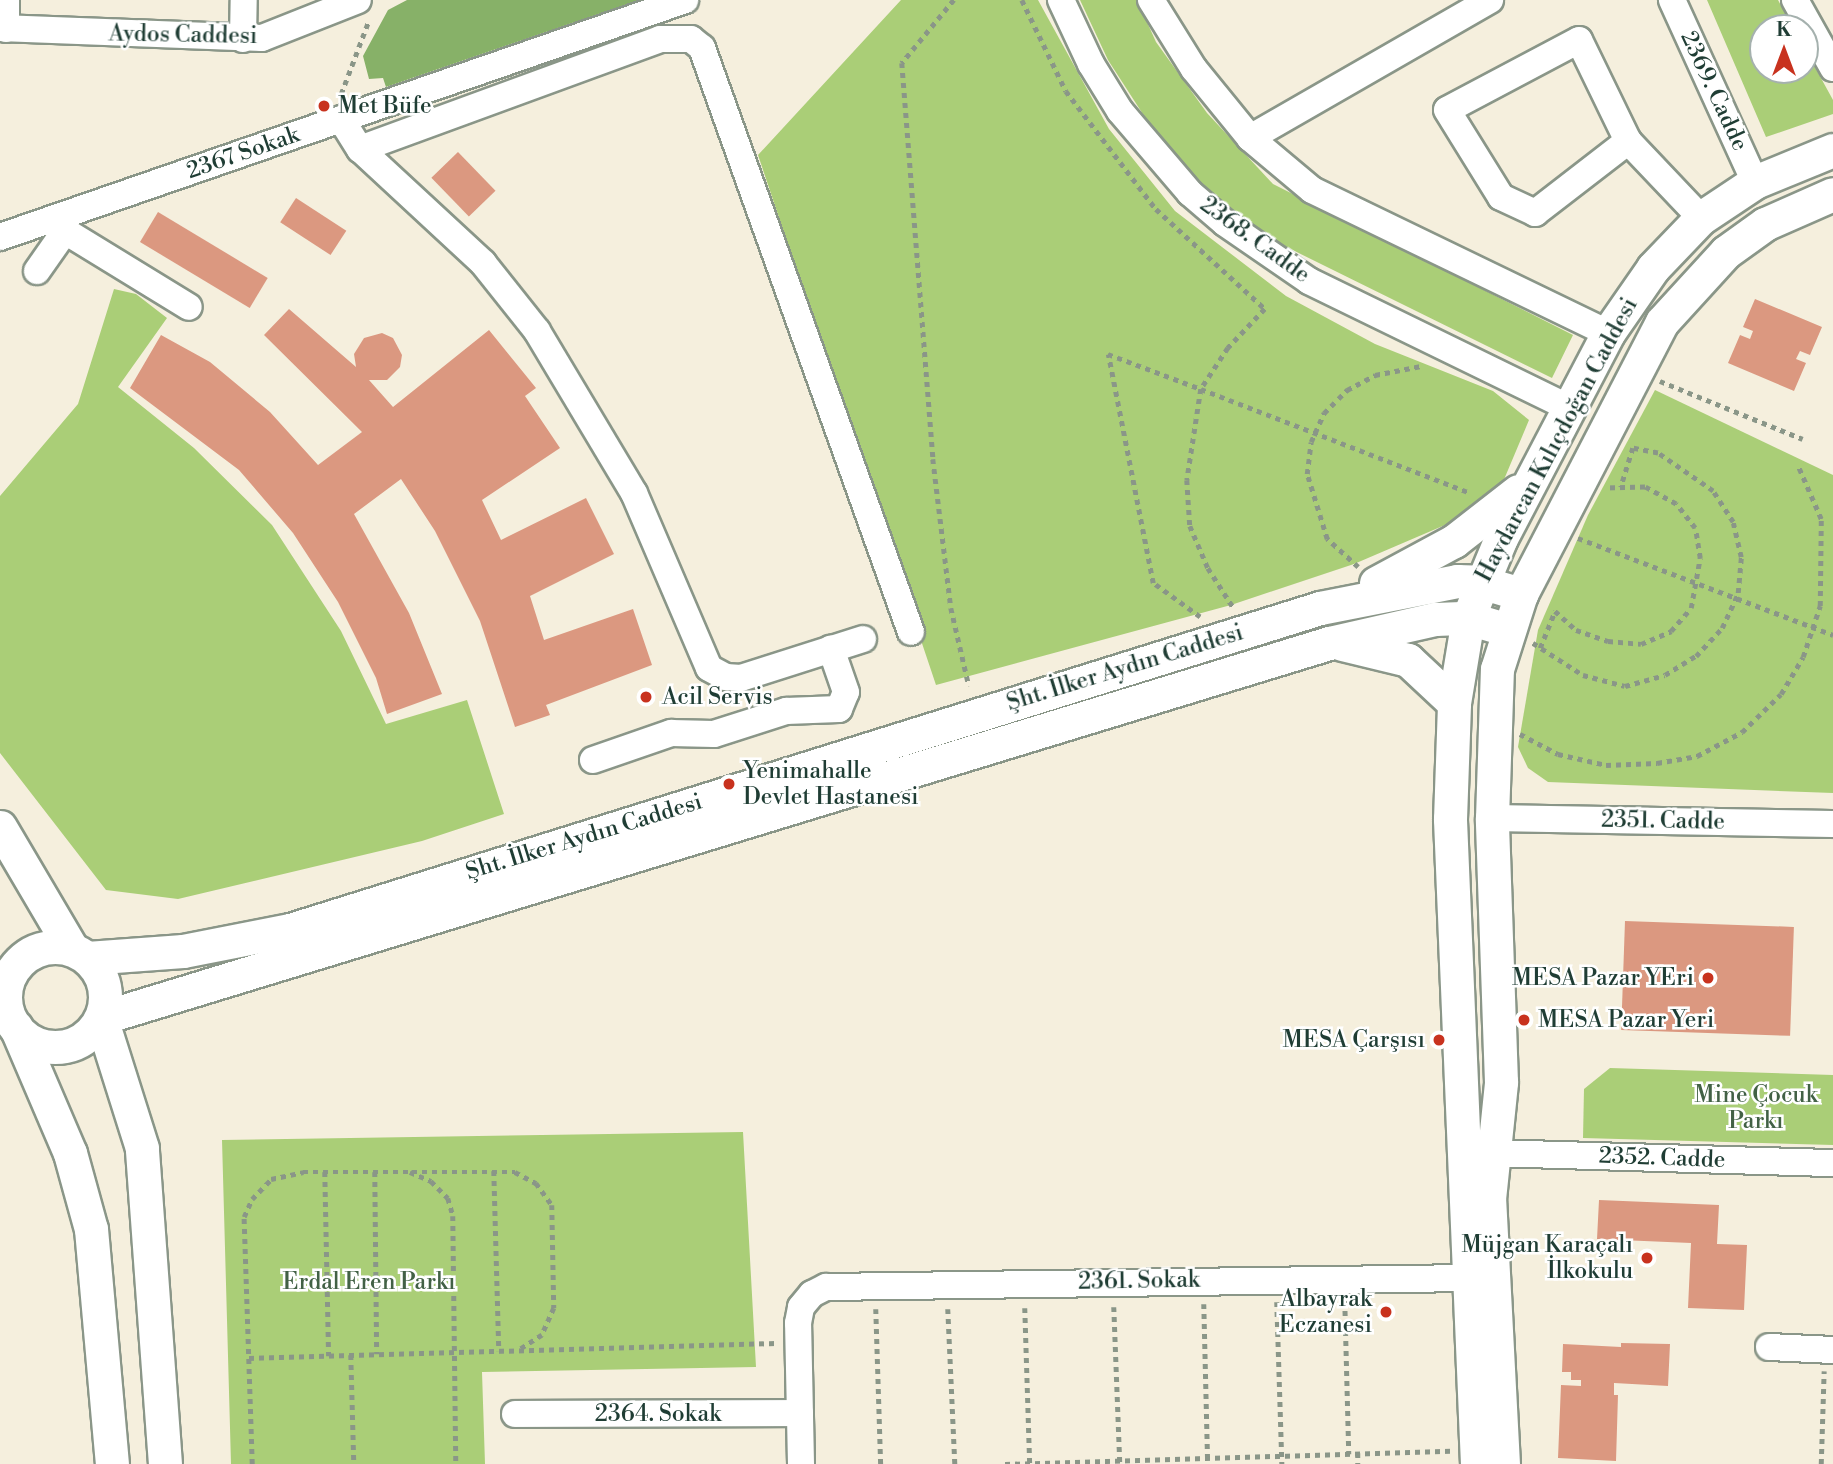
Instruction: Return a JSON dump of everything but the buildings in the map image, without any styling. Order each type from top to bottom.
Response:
[{"type":"main road","name":"Haydarcan Kılıçdoğan Caddesi","points":[[1485,1459],[1469,1278],[1450,819],[1454,703],[1468,618],[1480,582],[1608,333],[1653,268],[1701,218],[1755,182],[1833,150]]},
{"type":"main road","name":"Haydarcan Kılıçdoğan Caddesi","points":[[1485,1459],[1489,1199],[1501,1082],[1492,818],[1497,669],[1515,634],[1521,594],[1633,370],[1678,299],[1726,252],[1765,224],[1833,194]]},
{"type":"main road","points":[[1320,608],[1454,541],[1494,513],[1533,478]]},
{"type":"main road","name":"Şht. İlker Aydın Caddesi","points":[[80,954],[183,951],[290,930],[1320,608],[1429,584],[1480,582],[1521,594]]},
{"type":"main road","name":"Şht. İlker Aydın Caddesi","points":[[101,1018],[1329,643],[1404,623],[1468,618]]},
{"type":"main road","points":[[1468,618],[1515,634]]},
{"type":"main road","points":[[1329,643],[1360,645],[1408,660],[1454,703]]},
{"type":"main road","points":[[1450,819],[1492,818]]},
{"type":"main road","points":[[621,826],[631,858]]},
{"type":"main road","points":[[0,827],[80,954],[105,986],[101,1018],[142,1149],[165,1464]]},
{"type":"main road","points":[[80,954],[39,949],[25,957],[13,969],[3,986],[9,1016],[70,1153],[91,1230],[112,1464]]},
{"type":"main road","points":[[16,1027],[30,1041],[63,1047],[92,1032],[101,1018]]},
{"type":"street","points":[[3,29],[6,0]]},
{"type":"street","points":[[243,39],[244,0]]},
{"type":"street","name":"2367 Sokak","points":[[0,237],[60,224],[335,121],[685,0]]},
{"type":"street","name":"2368. Cadde","points":[[1061,0],[1120,111],[1190,193],[1225,223],[1309,281],[1569,408]]},
{"type":"street","points":[[1151,0],[1194,69],[1251,138],[1312,190],[1608,333]]},
{"type":"street","points":[[1251,138],[1490,0]]},
{"type":"street","name":"2369. Cadde","points":[[1672,0],[1755,182]]},
{"type":"street","points":[[1796,0],[1833,68]]},
{"type":"street","name":"Aydos Caddesi","points":[[3,29],[243,39],[278,36],[365,6]]},
{"type":"street","points":[[360,149],[660,39],[691,39],[702,48],[911,632]]},
{"type":"street","points":[[1628,141],[1535,214],[1502,197],[1447,110],[1579,40],[1628,141],[1701,218]]},
{"type":"street","points":[[335,121],[360,149],[483,263],[537,331],[634,494],[709,668],[726,677],[741,678],[863,639]]},
{"type":"street","points":[[37,271],[60,224],[189,307]]},
{"type":"street","points":[[593,760],[671,733],[714,734],[786,711],[839,709],[846,692],[831,649]]},
{"type":"street","name":"2351. Cadde","points":[[1492,818],[1833,824]]},
{"type":"street","name":"2352. Cadde","points":[[1492,1153],[1833,1163]]},
{"type":"street","name":"2361. Sokak","points":[[799,1343],[801,1307],[812,1294],[835,1286],[1469,1278]]},
{"type":"street","points":[[799,1343],[801,1464]]},
{"type":"street","points":[[1769,1348],[1829,1350]]},
{"type":"street","name":"2364. Sokak","points":[[515,1414],[800,1413]]},
{"type":"path","points":[[954,0],[902,62],[933,459],[951,608],[969,686]]},
{"type":"path","points":[[1022,0],[1066,91],[1156,209],[1265,309],[1228,348],[1200,389],[1187,480],[1190,526],[1208,568],[1235,611]]},
{"type":"path","points":[[335,121],[365,6]]},
{"type":"path","points":[[1203,619],[1153,583],[1108,354],[1481,497]]},
{"type":"path","points":[[1362,569],[1327,539],[1314,506],[1307,474],[1315,433],[1324,413],[1347,390],[1386,372],[1421,366]]},
{"type":"path","points":[[1633,370],[1803,439]]},
{"type":"path","points":[[1515,634],[1583,675],[1625,686],[1665,675],[1696,656],[1723,628],[1736,598],[1741,557],[1733,522],[1713,491],[1658,453],[1633,448],[1621,487]]},
{"type":"path","points":[[1507,728],[1558,754],[1606,765],[1657,764],[1697,756],[1742,732],[1781,694],[1803,657],[1820,606],[1821,519],[1798,466]]},
{"type":"path","points":[[1540,648],[1555,611],[1576,630],[1608,641],[1641,644],[1671,631],[1691,608],[1698,584],[1700,558],[1695,528],[1689,520],[1676,504],[1645,487],[1600,488]]},
{"type":"path","points":[[1569,535],[1833,635]]},
{"type":"path","points":[[494,1171],[499,1351]]},
{"type":"path","points":[[252,1464],[244,1217],[252,1199],[271,1179],[325,1172],[494,1171],[514,1172],[536,1183],[552,1205],[554,1308],[542,1335],[518,1350]]},
{"type":"path","points":[[325,1172],[328,1356]]},
{"type":"path","points":[[375,1172],[377,1354]]},
{"type":"path","points":[[410,1172],[431,1181],[448,1198],[453,1216],[456,1464]]},
{"type":"path","points":[[1345,1279],[1349,1454]]},
{"type":"path","points":[[1276,1280],[1282,1464]]},
{"type":"path","points":[[1203,1281],[1208,1461]]},
{"type":"path","points":[[1113,1282],[1119,1462]]},
{"type":"path","points":[[947,1283],[955,1464]]},
{"type":"path","points":[[1024,1283],[1030,1464]]},
{"type":"path","points":[[875,1284],[881,1464]]},
{"type":"path","points":[[249,1358],[799,1343]]},
{"type":"path","points":[[1821,1464],[1829,1350]]},
{"type":"path","points":[[351,1355],[354,1464]]},
{"type":"path","points":[[1358,1453],[1359,1464]]},
{"type":"path","points":[[1004,1464],[1208,1461],[1358,1453],[1485,1459]]},
{"type":"green space","points":[[407,0],[639,0],[386,87],[383,78],[369,79],[363,56],[388,10]]},
{"type":"green space","points":[[901,0],[1038,0],[1109,129],[1175,211],[1286,296],[1375,344],[1493,391],[1529,420],[1500,489],[1481,497],[1466,516],[1354,564],[1231,605],[936,685],[758,155]]},
{"type":"green space","points":[[1080,0],[1137,0],[1156,42],[1207,113],[1273,184],[1573,335],[1552,378],[1250,229],[1187,169],[1148,122],[1108,60]]},
{"type":"green space","points":[[1707,0],[1778,0],[1786,14],[1749,14],[1749,84],[1819,84],[1819,74],[1833,100],[1833,114],[1766,137]]},
{"type":"green space","points":[[114,289],[136,294],[167,318],[118,387],[194,448],[272,525],[341,631],[386,724],[467,700],[504,814],[422,841],[178,899],[106,890],[0,753],[0,496],[78,404]]},
{"type":"green space","points":[[1655,390],[1833,475],[1833,793],[1548,782],[1528,768],[1518,747],[1538,630],[1588,515]]},
{"type":"green space","name":"Mine Çocuk Parkı","points":[[1610,1068],[1833,1075],[1833,1145],[1583,1138],[1584,1089]]},
{"type":"green space","name":"Erdal Eren Parkı","points":[[743,1132],[756,1367],[482,1372],[485,1464],[231,1464],[222,1140]]},
{"type":"place","name":"Met Büfe","points":[[324,106]]},
{"type":"place","name":"Acil Servis","points":[[646,697]]},
{"type":"place","name":"Yenimahalle Devlet Hastanesi","points":[[729,784]]},
{"type":"place","name":"MESA Pazar YEri","points":[[1708,978]]},
{"type":"place","name":"MESA Pazar Yeri","points":[[1524,1020]]},
{"type":"place","name":"MESA Çarşısı","points":[[1439,1040]]},
{"type":"place","name":"Müjgan Karaçalı İlkokulu","points":[[1647,1258]]},
{"type":"place","name":"Albayrak Eczanesi","points":[[1386,1312]]}]
